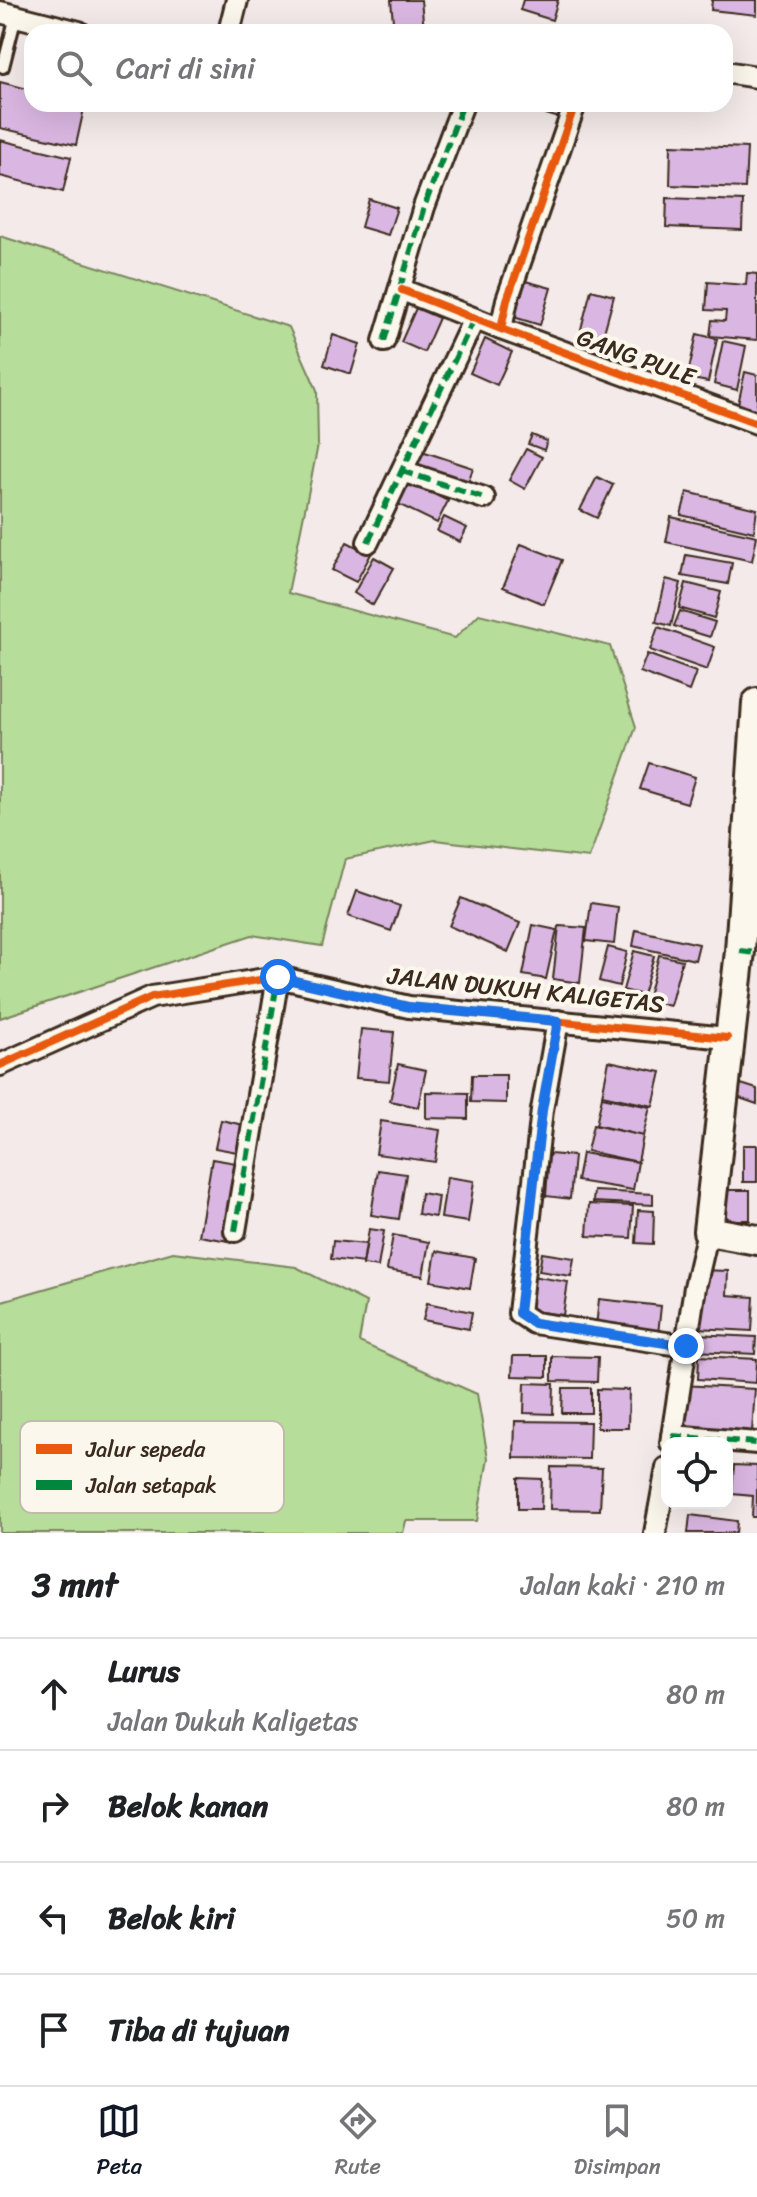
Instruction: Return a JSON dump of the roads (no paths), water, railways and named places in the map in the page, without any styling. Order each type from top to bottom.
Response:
[{"type":"main road","points":[[757,703],[748,952],[727,1038],[708,1231],[757,1240]]},
{"type":"street","points":[[231,24],[237,0]]},
{"type":"street","points":[[8,14],[47,24]]},
{"type":"street","points":[[733,73],[757,77]]},
{"type":"street","points":[[384,341],[402,290],[424,207],[460,112]]},
{"type":"street","points":[[501,329],[517,270],[572,112]]},
{"type":"street","name":"GANG PULE","points":[[402,290],[757,423]]},
{"type":"street","points":[[368,542],[474,319]]},
{"type":"street","points":[[402,471],[484,498]]},
{"type":"street","points":[[235,1231],[278,977]]},
{"type":"street","name":"JALAN DUKUH KALIGETAS","points":[[0,1065],[152,997],[278,977],[409,1007],[727,1038]]},
{"type":"street","points":[[558,1021],[542,1110],[519,1313],[534,1323],[686,1346]]},
{"type":"street","points":[[672,1437],[708,1231]]},
{"type":"street","points":[[733,1442],[757,1443]]},
{"type":"street","points":[[655,1533],[661,1500]]},
{"type":"lane","points":[[3,67],[8,14]]}]
